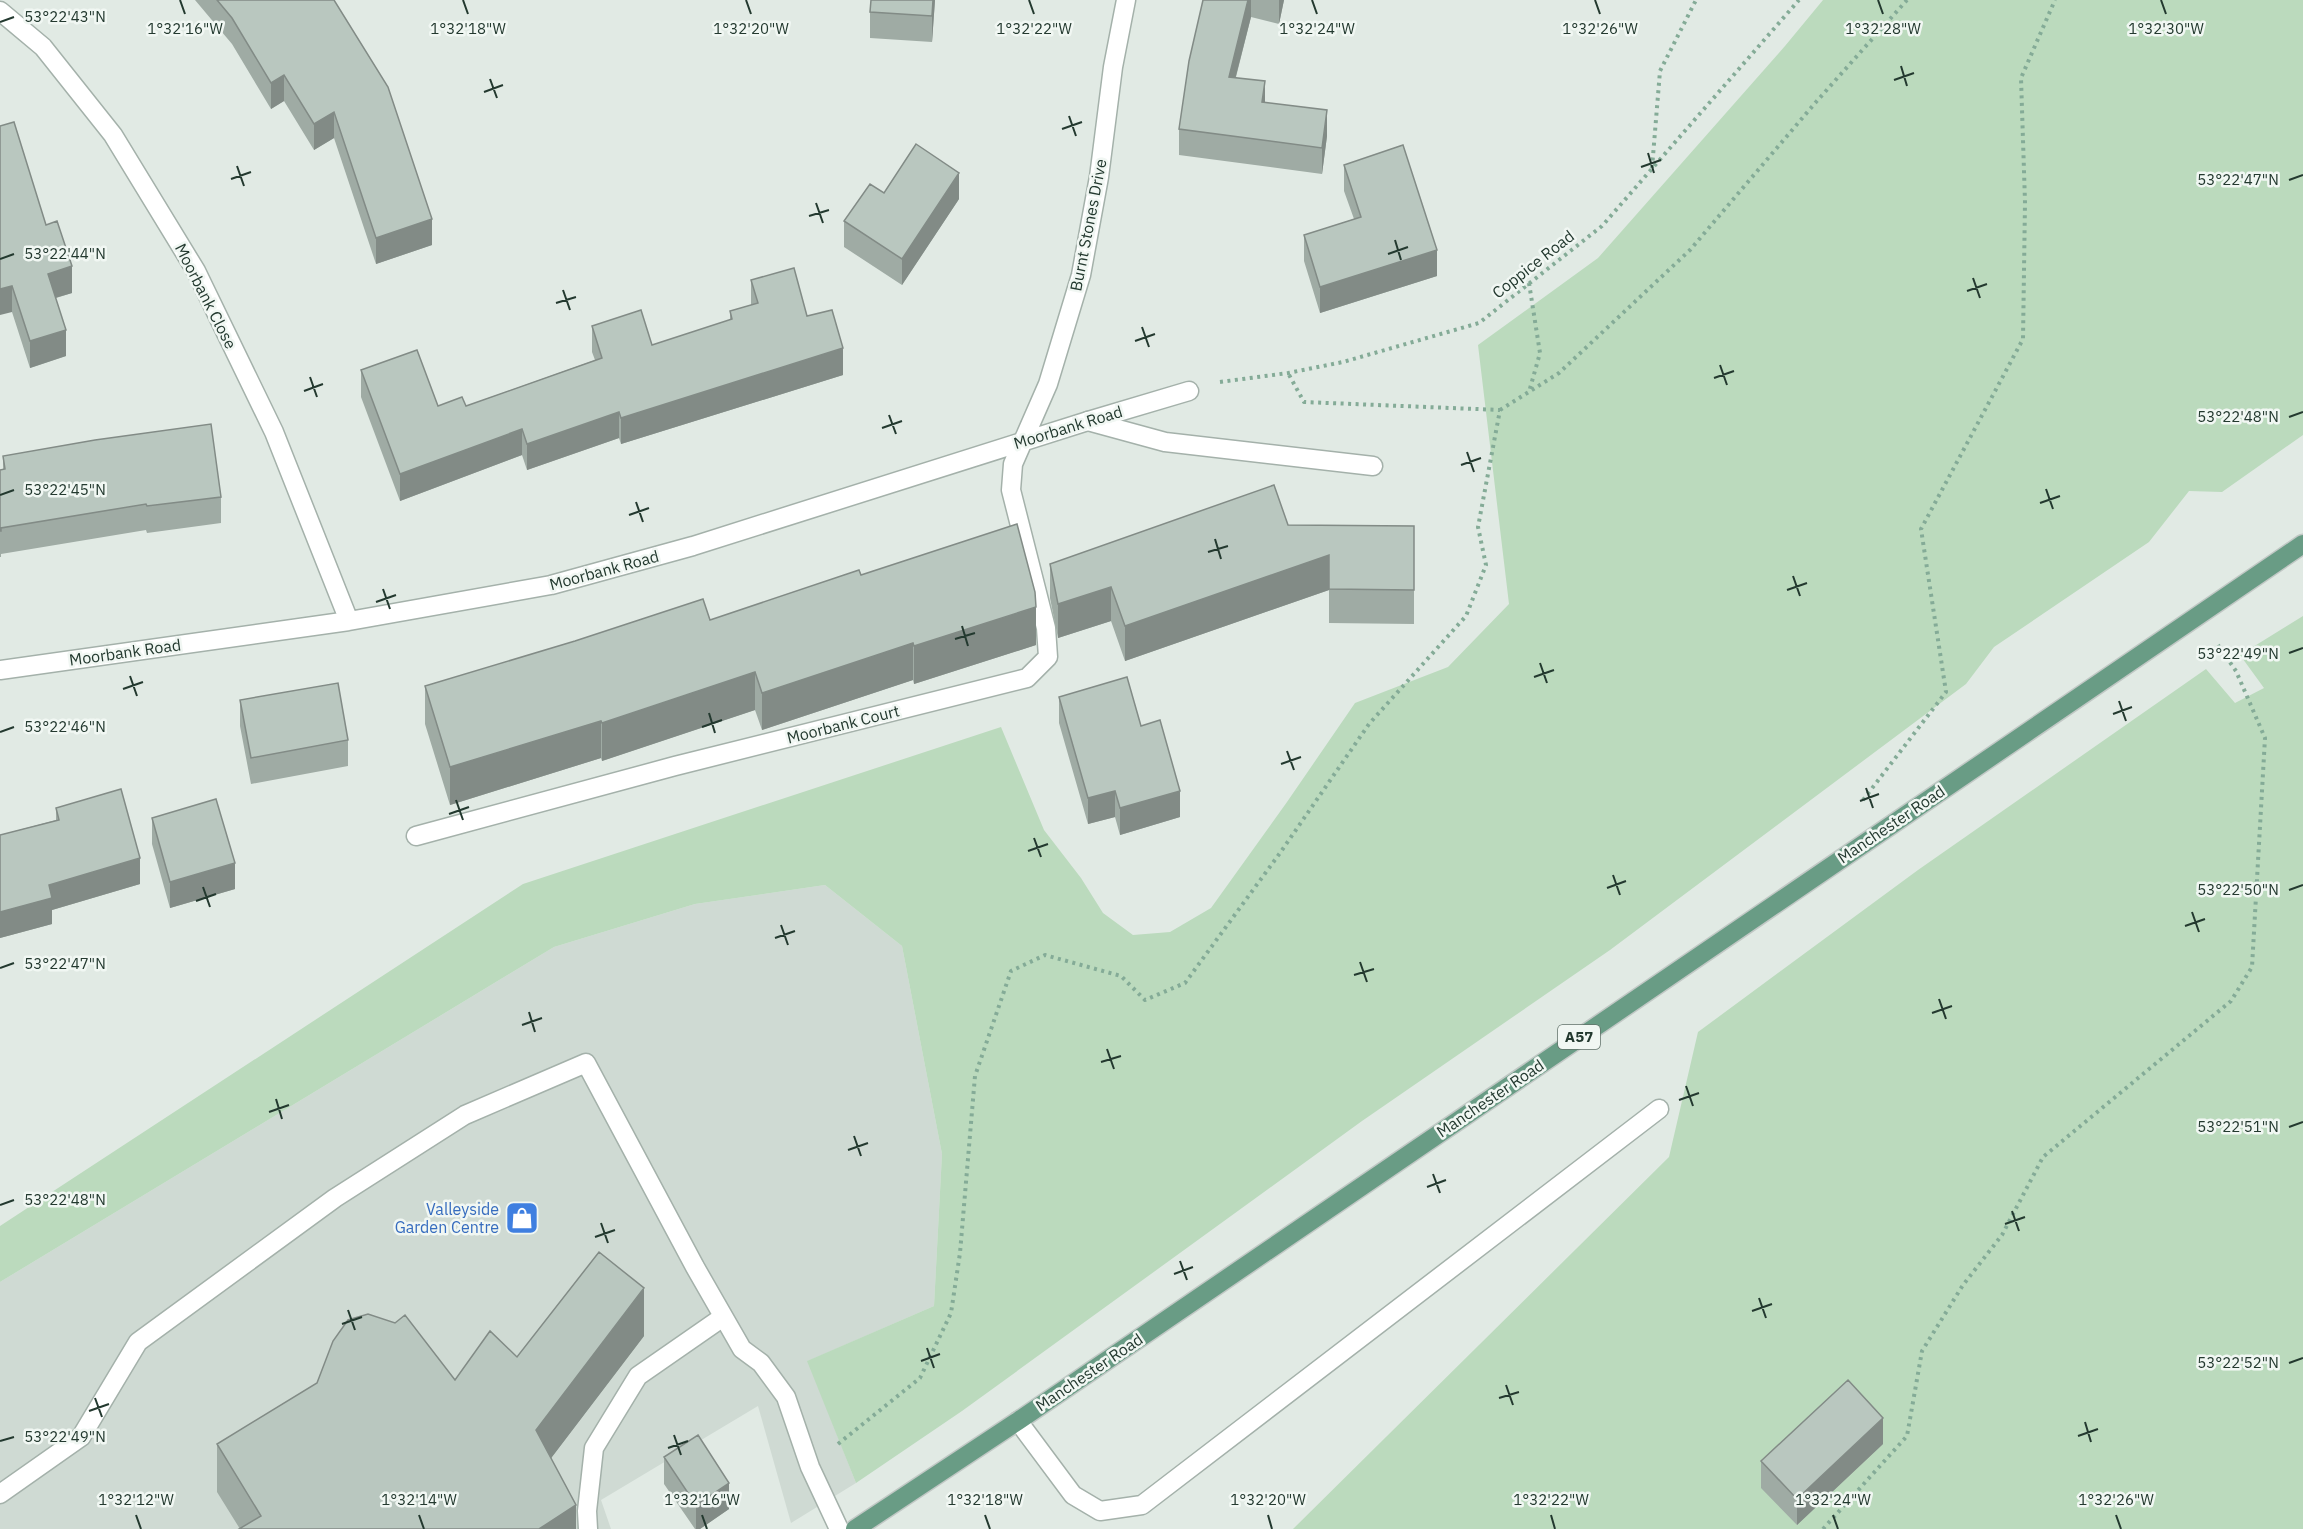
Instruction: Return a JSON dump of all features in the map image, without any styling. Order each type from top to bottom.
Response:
[{"type":"main road","name":"Manchester Road","points":[[855,1529],[1018,1421],[2303,544]]},
{"type":"street","name":"Burnt Stones Drive","points":[[1022,442],[1048,384],[1081,275],[1099,177],[1113,67],[1126,0]]},
{"type":"street","name":"Moorbank Close","points":[[0,11],[43,47],[113,135],[196,271],[274,432],[349,621]]},
{"type":"street","name":"Moorbank Road","points":[[0,670],[349,621],[551,585],[693,546],[1189,391]]},
{"type":"street","points":[[1088,421],[1166,442],[1373,466]]},
{"type":"street","name":"Moorbank Court","points":[[416,836],[675,766],[1027,678],[1048,657],[1046,628],[1011,490],[1013,464],[1022,442]]},
{"type":"street","points":[[0,1494],[81,1437],[138,1342],[334,1198],[465,1114],[586,1063],[742,1349],[760,1363],[786,1397],[810,1467],[839,1529]]},
{"type":"street","points":[[1018,1421],[1073,1496],[1100,1511],[1142,1505],[1659,1109]]},
{"type":"street","points":[[588,1529],[587,1511],[594,1448],[638,1376],[723,1317]]},
{"type":"path","points":[[1652,169],[1660,71],[1696,0]]},
{"type":"path","name":"Coppice Road","points":[[1189,391],[1222,381],[1288,373],[1343,362],[1479,323],[1602,226],[1798,0]]},
{"type":"path","points":[[1288,373],[1304,402],[1500,410],[1559,373],[1690,250],[1816,102],[1907,0]]},
{"type":"path","points":[[1874,836],[1859,805],[1946,692],[1921,529],[2023,339],[2025,202],[2021,78],[2055,0]]},
{"type":"path","points":[[1529,283],[1540,353],[1529,392]]},
{"type":"path","points":[[810,1467],[921,1378],[951,1313],[960,1253],[975,1076],[1011,971],[1045,955],[1121,976],[1145,1000],[1185,983],[1280,853],[1369,724],[1466,616],[1486,565],[1478,526],[1500,410]]},
{"type":"path","points":[[1823,1529],[1907,1436],[1922,1350],[1962,1285],[2002,1235],[2043,1156],[2231,1001],[2252,967],[2265,738],[2236,671],[2198,614]]},
{"type":"shaded area","name":"Valleyside Garden Centre","points":[[825,885],[902,946],[942,1154],[934,1306],[808,1361],[856,1483],[791,1523],[758,1406],[601,1500],[611,1529],[0,1529],[0,1282],[554,947],[695,904]]},
{"type":"green space","points":[[1823,0],[2303,0],[2303,435],[2222,492],[2189,491],[2149,542],[1994,647],[1966,684],[1610,950],[1362,1121],[962,1411],[856,1483],[807,1361],[934,1306],[942,1154],[902,946],[825,885],[695,904],[554,947],[0,1282],[0,1226],[523,884],[1001,727],[1044,830],[1081,878],[1103,913],[1133,935],[1170,932],[1211,908],[1355,703],[1448,667],[1509,604],[1478,345],[1598,258]]},
{"type":"green space","points":[[2303,616],[2303,1529],[1293,1529],[1669,1157],[1698,1032],[1918,870],[2206,669],[2235,703],[2264,688],[2240,655]]},
{"type":"building","points":[[217,0],[334,0],[388,87],[432,219],[376,238],[334,112],[314,124],[284,75],[271,83],[232,18]]},
{"type":"building","points":[[871,0],[933,0],[932,16],[870,12]]},
{"type":"building","points":[[1203,0],[1248,0],[1229,77],[1265,81],[1262,102],[1327,110],[1322,148],[1179,129],[1189,61]]},
{"type":"building","points":[[14,122],[46,225],[57,221],[72,266],[48,274],[66,330],[30,341],[12,286],[0,289],[0,126]]},
{"type":"building","points":[[916,144],[959,173],[902,259],[844,221],[870,184],[884,193]]},
{"type":"building","points":[[1403,145],[1437,250],[1320,287],[1304,235],[1361,217],[1344,165]]},
{"type":"building","points":[[794,268],[807,316],[832,310],[843,348],[621,418],[619,412],[527,444],[522,429],[400,474],[361,370],[417,350],[438,406],[462,397],[466,406],[602,358],[592,326],[641,310],[652,345],[732,319],[730,311],[758,303],[751,280]]},
{"type":"building","points":[[211,424],[221,497],[147,506],[146,504],[1,528],[0,531],[0,470],[5,469],[3,456],[95,440]]},
{"type":"building","points":[[1274,485],[1288,525],[1414,526],[1414,590],[1329,589],[1329,555],[1125,626],[1111,587],[1058,604],[1050,564]]},
{"type":"building","points":[[1017,524],[1035,592],[1036,607],[914,646],[913,643],[762,693],[755,672],[602,723],[601,721],[450,767],[425,686],[575,641],[703,599],[710,620],[859,570],[861,575]]},
{"type":"building","points":[[1127,677],[1141,726],[1160,720],[1180,791],[1120,808],[1115,791],[1088,798],[1059,697]]},
{"type":"building","points":[[338,683],[348,740],[251,758],[240,700]]},
{"type":"building","points":[[121,789],[140,858],[49,885],[52,898],[0,912],[0,835],[59,820],[56,808]]},
{"type":"building","points":[[216,799],[235,863],[170,882],[152,818]]},
{"type":"building","points":[[599,1252],[644,1288],[536,1430],[576,1505],[539,1529],[239,1529],[261,1516],[217,1444],[317,1383],[333,1341],[348,1320],[368,1314],[395,1323],[405,1315],[455,1380],[490,1331],[517,1357]]},
{"type":"building","points":[[1848,1380],[1883,1418],[1797,1499],[1761,1461]]},
{"type":"building","points":[[698,1435],[729,1483],[696,1505],[664,1457]]},
{"type":"place","name":"Valleyside Garden Centre","points":[[522,1218]]}]
